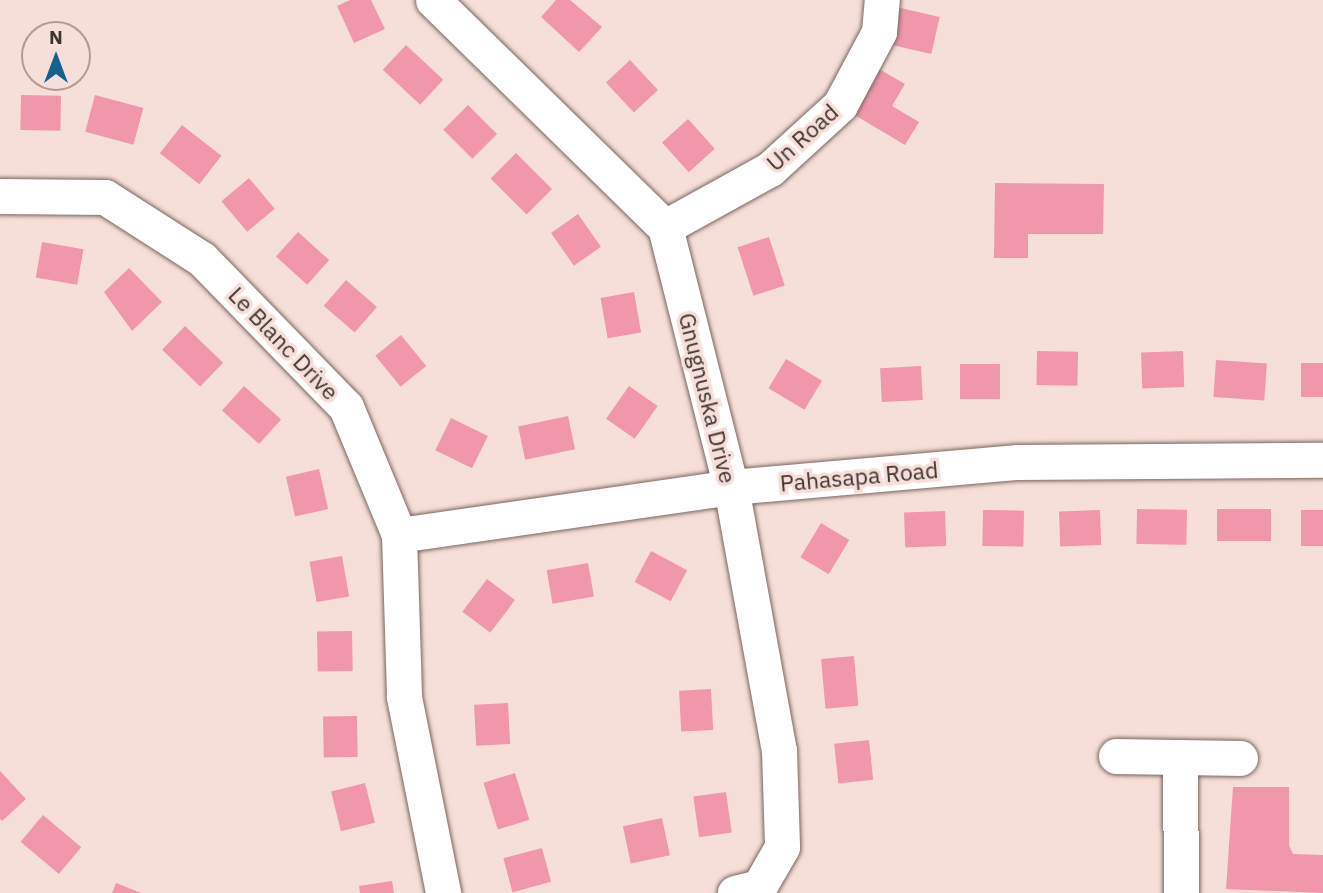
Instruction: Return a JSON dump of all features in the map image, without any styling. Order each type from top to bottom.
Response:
[{"type":"street","points":[[433,0],[665,227]]},
{"type":"street","name":"Un Road","points":[[665,227],[770,169],[840,105],[879,32],[882,0]]},
{"type":"street","name":"Le Blanc Drive","points":[[0,196],[105,197],[202,259],[346,407],[399,535],[404,697],[443,893]]},
{"type":"street","name":"Gnugnuska Drive","points":[[665,227],[731,487],[779,750],[782,847],[747,890]]},
{"type":"street","name":"Pahasapa Road","points":[[399,535],[731,487],[1018,462],[1323,460]]},
{"type":"street","points":[[1116,756],[1240,758]]},
{"type":"street","points":[[1180,757],[1181,893]]},
{"type":"building","points":[[350,0],[371,0],[385,29],[354,43],[337,6]]},
{"type":"building","points":[[556,0],[570,0],[602,27],[579,52],[541,17]]},
{"type":"building","points":[[892,6],[940,17],[931,54],[883,43]]},
{"type":"building","points":[[406,45],[443,80],[420,105],[383,70]]},
{"type":"building","points":[[630,60],[658,90],[634,112],[606,83]]},
{"type":"building","points":[[874,66],[905,84],[892,106],[919,122],[905,145],[848,111]]},
{"type":"building","points":[[21,95],[61,96],[60,131],[20,130]]},
{"type":"building","points":[[95,95],[143,108],[133,145],[85,132]]},
{"type":"building","points":[[468,105],[497,134],[472,159],[443,130]]},
{"type":"building","points":[[688,119],[715,149],[689,172],[662,142]]},
{"type":"building","points":[[182,125],[221,156],[199,184],[160,153]]},
{"type":"building","points":[[516,153],[552,189],[527,215],[491,178]]},
{"type":"building","points":[[249,178],[275,209],[247,232],[221,201]]},
{"type":"building","points":[[995,183],[1104,184],[1103,234],[1028,234],[1028,258],[994,258]]},
{"type":"building","points":[[578,214],[601,247],[574,266],[551,233]]},
{"type":"building","points":[[298,232],[329,260],[307,285],[276,257]]},
{"type":"building","points":[[769,237],[785,286],[753,296],[738,247]]},
{"type":"building","points":[[42,242],[83,249],[77,285],[36,277]]},
{"type":"building","points":[[129,268],[162,302],[132,331],[104,292]]},
{"type":"building","points":[[346,280],[377,307],[355,333],[324,306]]},
{"type":"building","points":[[634,292],[641,332],[608,338],[601,298]]},
{"type":"building","points":[[185,326],[223,363],[200,387],[162,350]]},
{"type":"building","points":[[401,335],[426,366],[401,387],[375,356]]},
{"type":"building","points":[[1037,351],[1078,352],[1077,386],[1036,385]]},
{"type":"building","points":[[1183,351],[1184,387],[1142,388],[1141,352]]},
{"type":"building","points":[[786,359],[822,381],[804,410],[768,388]]},
{"type":"building","points":[[1216,360],[1267,364],[1264,400],[1213,397]]},
{"type":"building","points":[[1301,363],[1323,363],[1323,397],[1301,397]]},
{"type":"building","points":[[960,364],[1000,364],[1000,399],[960,399]]},
{"type":"building","points":[[921,366],[923,400],[882,402],[880,368]]},
{"type":"building","points":[[244,386],[281,419],[259,444],[222,411]]},
{"type":"building","points":[[629,386],[658,406],[635,439],[606,419]]},
{"type":"building","points":[[568,416],[575,449],[525,460],[518,427]]},
{"type":"building","points":[[451,418],[488,436],[472,468],[435,450]]},
{"type":"building","points":[[319,469],[328,509],[295,517],[286,477]]},
{"type":"building","points":[[1137,509],[1187,510],[1186,545],[1136,544]]},
{"type":"building","points":[[1217,509],[1271,509],[1271,541],[1217,541]]},
{"type":"building","points":[[983,510],[1024,511],[1023,547],[982,546]]},
{"type":"building","points":[[1100,510],[1101,545],[1060,546],[1059,511]]},
{"type":"building","points":[[1301,510],[1323,510],[1323,546],[1301,546]]},
{"type":"building","points":[[945,511],[946,546],[905,547],[904,512]]},
{"type":"building","points":[[821,523],[849,540],[829,574],[800,557]]},
{"type":"building","points":[[651,551],[687,570],[671,601],[635,582]]},
{"type":"building","points":[[342,556],[349,596],[317,602],[310,562]]},
{"type":"building","points":[[588,563],[594,596],[553,604],[547,570]]},
{"type":"building","points":[[487,579],[515,600],[490,633],[462,612]]},
{"type":"building","points":[[352,631],[353,671],[318,672],[317,632]]},
{"type":"building","points":[[854,656],[858,706],[825,709],[821,659]]},
{"type":"building","points":[[711,689],[713,730],[681,732],[679,691]]},
{"type":"building","points":[[508,703],[510,744],[476,746],[474,705]]},
{"type":"building","points":[[357,716],[358,757],[324,758],[323,717]]},
{"type":"building","points":[[869,740],[873,780],[838,783],[834,744]]},
{"type":"building","points":[[0,771],[26,799],[2,821],[0,819]]},
{"type":"building","points":[[515,773],[529,820],[498,830],[483,783]]},
{"type":"building","points":[[365,783],[375,823],[341,831],[331,791]]},
{"type":"building","points":[[1233,787],[1289,787],[1289,845],[1293,854],[1323,855],[1323,893],[1226,889]]},
{"type":"building","points":[[726,792],[732,833],[699,837],[693,797]]},
{"type":"building","points":[[43,815],[81,847],[59,874],[21,842]]},
{"type":"building","points":[[662,818],[670,855],[631,863],[623,826]]},
{"type":"building","points":[[542,848],[551,882],[512,892],[503,858]]},
{"type":"building","points":[[392,881],[394,893],[360,893],[359,886]]},
{"type":"building","points":[[116,883],[141,893],[112,893]]}]
